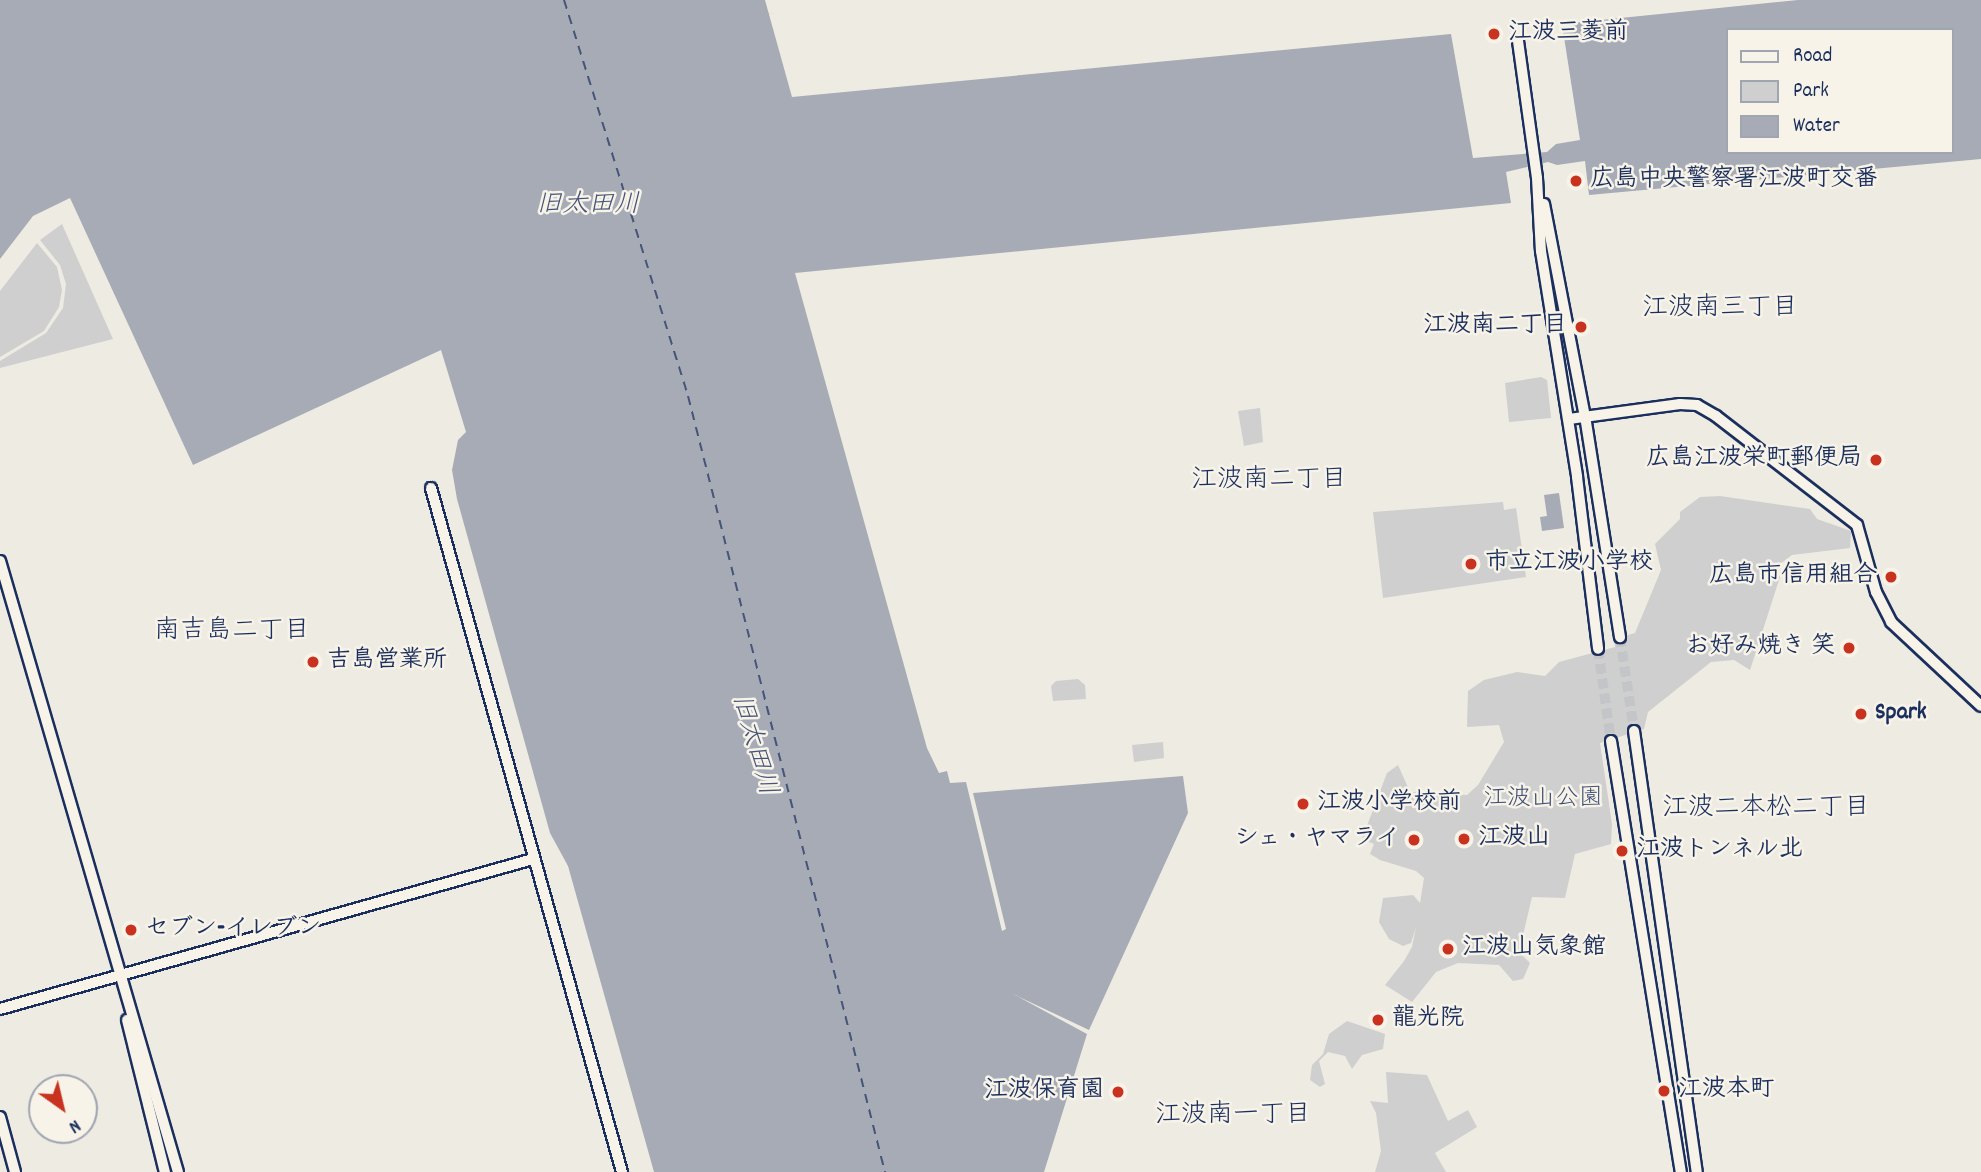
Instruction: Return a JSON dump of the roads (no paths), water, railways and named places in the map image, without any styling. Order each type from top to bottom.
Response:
[{"type":"street","points":[[1518,41],[1537,178],[1585,416],[1620,637]]},
{"type":"street","points":[[1537,178],[1541,251],[1569,419],[1598,649]]},
{"type":"street","points":[[1569,419],[1680,404],[1697,405],[1716,416],[1857,525],[1886,615],[1981,706]]},
{"type":"street","points":[[431,488],[622,1172]]},
{"type":"street","points":[[0,561],[118,976],[178,1172]]},
{"type":"street","points":[[1634,730],[1697,1172]]},
{"type":"street","points":[[1611,741],[1681,1172]]},
{"type":"street","points":[[0,1009],[533,859]]},
{"type":"street","points":[[118,976],[137,1072],[165,1172]]},
{"type":"street","points":[[0,1117],[15,1172]]},
{"type":"water","name":"旧太田川","points":[[0,0],[765,0],[792,97],[1451,34],[1473,158],[1547,152],[1556,144],[1580,140],[1562,24],[1798,0],[1981,0],[1981,159],[1589,195],[1585,161],[1557,165],[1548,162],[1506,172],[1511,203],[795,273],[927,748],[939,773],[947,771],[950,783],[966,782],[1002,931],[1006,929],[973,793],[1183,776],[1188,813],[1089,1030],[1013,994],[1087,1034],[1044,1172],[654,1172],[568,866],[550,833],[457,499],[452,470],[458,440],[466,432],[441,350],[193,465],[70,198],[33,216],[0,259]]},
{"type":"water","points":[[1559,493],[1564,528],[1542,531],[1540,517],[1547,516],[1544,495]]},
{"type":"tunnel","points":[[1620,637],[1634,731]]},
{"type":"tunnel","points":[[1598,649],[1611,741]]},
{"type":"place","name":"江波三菱前","points":[[1494,34]]},
{"type":"place","name":"広島中央警察署江波町交番","points":[[1576,181]]},
{"type":"place","name":"江波南二丁目","points":[[1581,327]]},
{"type":"place","name":"広島江波栄町郵便局","points":[[1876,460]]},
{"type":"place","name":"市立江波小学校","points":[[1471,564]]},
{"type":"place","name":"広島市信用組合","points":[[1891,577]]},
{"type":"place","name":"お好み焼き 笑","points":[[1849,648]]},
{"type":"place","name":"吉島営業所","points":[[313,662]]},
{"type":"place","name":"Spark","points":[[1861,714]]},
{"type":"place","name":"江波小学校前","points":[[1303,804]]},
{"type":"place","name":"江波山","points":[[1464,839]]},
{"type":"place","name":"シェ・ヤマライ","points":[[1414,840]]},
{"type":"place","name":"江波トンネル北","points":[[1622,851]]},
{"type":"place","name":"セブン-イレブン","points":[[131,930]]},
{"type":"place","name":"江波山気象館","points":[[1448,949]]},
{"type":"place","name":"龍光院","points":[[1378,1020]]},
{"type":"place","name":"江波本町","points":[[1664,1091]]},
{"type":"place","name":"江波保育園","points":[[1118,1092]]},
{"type":"district","name":"江波南三丁目","points":[[1720,309]]},
{"type":"district","name":"江波南二丁目","points":[[1269,481]]},
{"type":"district","name":"南吉島二丁目","points":[[232,632]]},
{"type":"district","name":"江波二本松二丁目","points":[[1766,809]]},
{"type":"district","name":"江波南一丁目","points":[[1233,1116]]},
{"type":"park label","name":"江波山公園","points":[[1543,800]]}]
